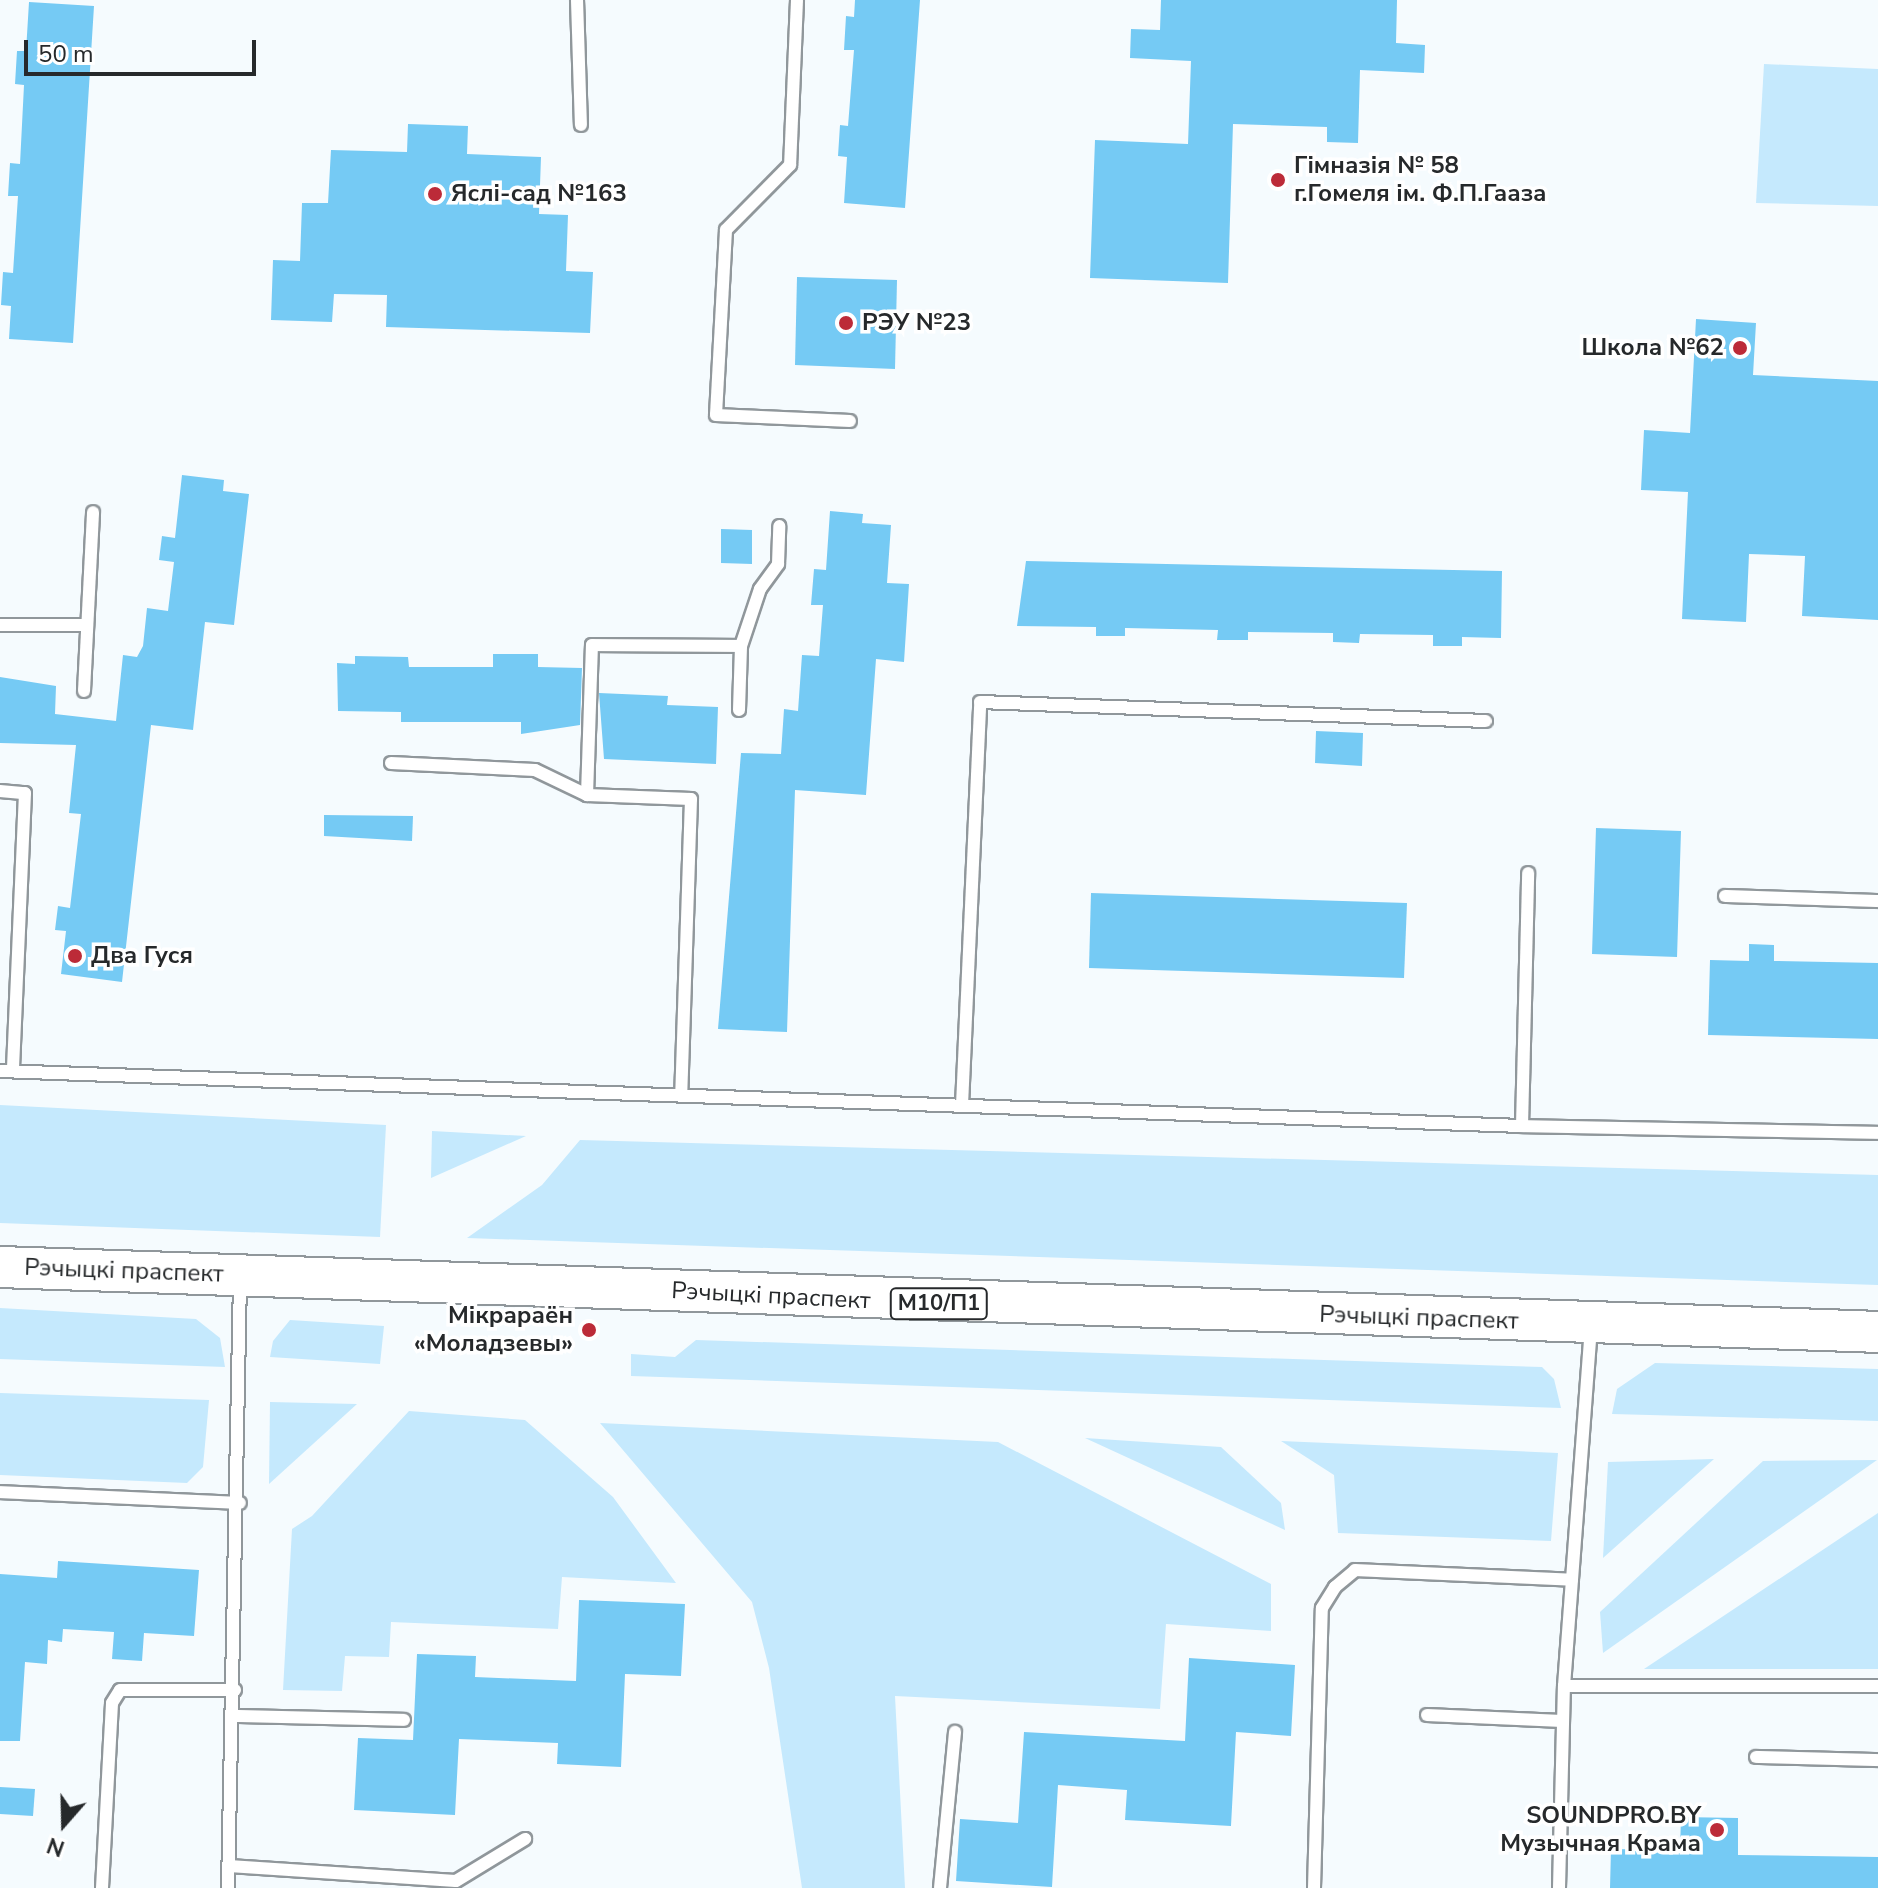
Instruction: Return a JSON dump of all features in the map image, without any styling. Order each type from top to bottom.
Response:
[{"type":"main road","name":"Рэчыцкі праспект","points":[[0,1267],[1878,1332]]},
{"type":"lane","points":[[577,0],[581,125]]},
{"type":"lane","points":[[797,0],[790,165],[726,230],[716,415],[850,421]]},
{"type":"lane","points":[[84,691],[93,512]]},
{"type":"lane","points":[[739,710],[741,646],[760,589],[778,564],[779,526]]},
{"type":"lane","points":[[0,625],[86,625]]},
{"type":"lane","points":[[587,795],[592,645],[741,646]]},
{"type":"lane","points":[[962,1105],[980,702],[1486,721]]},
{"type":"lane","points":[[391,763],[535,770],[587,795],[691,799],[681,1096]]},
{"type":"lane","points":[[0,791],[25,793],[6,1071],[1522,1126],[1878,1133]]},
{"type":"lane","points":[[1522,1126],[1528,873]]},
{"type":"lane","points":[[1725,896],[1878,901]]},
{"type":"lane","points":[[228,1888],[240,1503],[240,1274]]},
{"type":"lane","points":[[1559,1888],[1562,1721],[1591,1323]]},
{"type":"lane","points":[[0,1492],[240,1503]]},
{"type":"lane","points":[[1314,1888],[1322,1608],[1335,1587],[1355,1570],[1572,1580]]},
{"type":"lane","points":[[1564,1686],[1878,1686]]},
{"type":"lane","points":[[102,1888],[112,1703],[120,1690],[235,1690]]},
{"type":"lane","points":[[1427,1715],[1562,1721]]},
{"type":"lane","points":[[234,1716],[404,1720]]},
{"type":"lane","points":[[940,1888],[955,1732]]},
{"type":"lane","points":[[1756,1757],[1878,1760]]},
{"type":"lane","points":[[229,1866],[456,1884],[525,1839]]},
{"type":"shaded area","points":[[1764,64],[1878,69],[1878,206],[1756,203]]},
{"type":"shaded area","points":[[0,1105],[386,1125],[380,1237],[0,1223]]},
{"type":"shaded area","points":[[432,1131],[526,1136],[431,1178]]},
{"type":"shaded area","points":[[580,1140],[1878,1175],[1878,1285],[467,1238],[542,1185]]},
{"type":"shaded area","points":[[0,1308],[196,1319],[220,1338],[225,1367],[0,1359]]},
{"type":"shaded area","points":[[290,1320],[384,1326],[380,1364],[270,1357],[273,1341]]},
{"type":"shaded area","points":[[696,1340],[1542,1367],[1554,1379],[1561,1408],[631,1376],[631,1354],[675,1357]]},
{"type":"shaded area","points":[[1655,1363],[1878,1369],[1878,1421],[1612,1414],[1617,1389]]},
{"type":"shaded area","points":[[0,1393],[209,1400],[203,1467],[187,1483],[0,1475]]},
{"type":"shaded area","points":[[270,1402],[357,1404],[269,1484]]},
{"type":"shaded area","points":[[409,1411],[525,1420],[613,1497],[676,1583],[562,1577],[558,1629],[391,1622],[389,1657],[345,1656],[342,1691],[283,1690],[292,1529],[312,1516]]},
{"type":"shaded area","points":[[600,1423],[998,1442],[1271,1584],[1271,1631],[1166,1624],[1160,1709],[895,1696],[905,1888],[802,1888],[769,1668],[752,1602]]},
{"type":"shaded area","points":[[1085,1438],[1221,1447],[1281,1503],[1285,1530]]},
{"type":"shaded area","points":[[1281,1441],[1558,1453],[1551,1541],[1338,1533],[1334,1475]]},
{"type":"shaded area","points":[[1714,1459],[1603,1558],[1608,1462]]},
{"type":"shaded area","points":[[1877,1460],[1603,1653],[1600,1612],[1763,1461]]},
{"type":"shaded area","points":[[1878,1513],[1878,1669],[1644,1669]]},
{"type":"building","points":[[855,0],[920,0],[905,208],[844,203],[847,157],[838,156],[840,125],[848,126],[854,50],[844,50],[846,16],[854,17]]},
{"type":"building","points":[[1161,0],[1397,0],[1396,43],[1425,45],[1424,73],[1360,70],[1358,143],[1327,142],[1327,127],[1233,124],[1228,283],[1090,278],[1095,140],[1188,144],[1191,61],[1130,58],[1131,29],[1160,30]]},
{"type":"building","points":[[29,2],[94,6],[73,343],[9,339],[11,306],[1,305],[3,272],[13,273],[18,196],[8,196],[10,163],[20,164],[24,85],[15,84],[17,51],[26,51]]},
{"type":"building","points":[[408,124],[468,126],[467,154],[541,157],[539,214],[568,215],[566,271],[593,272],[590,333],[386,327],[387,295],[334,294],[332,322],[271,320],[273,260],[300,261],[302,203],[328,203],[331,150],[407,152]]},
{"type":"building","name":"РЭУ №23","points":[[797,277],[897,280],[895,369],[795,365]]},
{"type":"building","points":[[1696,319],[1756,323],[1753,375],[1878,381],[1878,620],[1802,616],[1805,556],[1749,554],[1746,622],[1682,619],[1688,492],[1641,490],[1644,430],[1690,433]]},
{"type":"building","points":[[182,475],[224,480],[223,491],[249,494],[234,625],[205,622],[193,730],[151,725],[122,982],[61,974],[66,931],[55,930],[58,906],[70,908],[81,814],[69,813],[76,745],[0,743],[0,677],[56,686],[55,714],[116,721],[123,655],[137,657],[143,646],[147,608],[168,611],[174,562],[159,560],[162,536],[175,538]]},
{"type":"building","points":[[830,511],[863,514],[862,523],[891,525],[887,583],[909,584],[904,662],[876,659],[866,795],[795,790],[787,1032],[718,1029],[741,753],[781,754],[784,709],[798,711],[802,655],[819,656],[823,605],[811,605],[814,569],[826,570]]},
{"type":"building","points":[[721,529],[752,530],[752,564],[721,563]]},
{"type":"building","points":[[1026,561],[1502,571],[1501,638],[1462,637],[1462,646],[1433,646],[1433,635],[1360,634],[1359,643],[1333,642],[1333,633],[1248,632],[1248,640],[1217,640],[1218,630],[1125,628],[1125,636],[1096,636],[1096,627],[1017,626]]},
{"type":"building","points":[[493,654],[538,654],[538,667],[582,668],[580,725],[521,734],[521,722],[401,722],[401,712],[338,711],[337,663],[355,664],[355,656],[408,657],[409,667],[493,667]]},
{"type":"building","points":[[599,693],[668,696],[667,705],[718,707],[716,764],[604,759]]},
{"type":"building","points":[[1316,731],[1363,733],[1362,766],[1315,763]]},
{"type":"building","points":[[324,815],[413,816],[412,841],[324,836]]},
{"type":"building","points":[[1596,828],[1681,831],[1677,957],[1592,954]]},
{"type":"building","points":[[1091,893],[1407,903],[1404,978],[1089,968]]},
{"type":"building","points":[[1749,944],[1774,945],[1774,961],[1878,963],[1878,1039],[1708,1035],[1710,960],[1749,961]]},
{"type":"building","points":[[58,1561],[199,1570],[194,1636],[144,1633],[142,1661],[112,1659],[114,1632],[63,1629],[62,1642],[48,1640],[47,1664],[25,1662],[20,1741],[0,1741],[0,1574],[57,1578]]},
{"type":"building","points":[[579,1600],[685,1604],[681,1676],[625,1674],[621,1767],[557,1764],[558,1743],[459,1739],[455,1815],[354,1810],[358,1738],[413,1740],[417,1654],[476,1656],[475,1677],[576,1681]]},
{"type":"building","points":[[1189,1658],[1295,1665],[1291,1736],[1236,1732],[1231,1826],[1125,1820],[1127,1790],[1058,1785],[1052,1887],[956,1881],[960,1819],[1018,1823],[1024,1732],[1185,1741]]},
{"type":"building","points":[[0,1787],[35,1789],[33,1816],[0,1814]]},
{"type":"building","points":[[1681,1817],[1738,1818],[1738,1855],[1878,1857],[1878,1888],[1610,1888],[1611,1849],[1680,1850]]},
{"type":"place","name":"Гімназія № 58 г.Гомеля ім. Ф.П.Гааза","points":[[1278,180]]},
{"type":"place","name":"Яслі-сад №163","points":[[435,194]]},
{"type":"place","name":"РЭУ №23","points":[[846,323]]},
{"type":"place","name":"Школа №62","points":[[1740,348]]},
{"type":"place","name":"Два Гуся","points":[[75,956]]},
{"type":"place","name":"Мікрараён «Моладзевы»","points":[[589,1330]]},
{"type":"place","name":"SOUNDPRO.BY Музычная Крама","points":[[1717,1830]]}]
